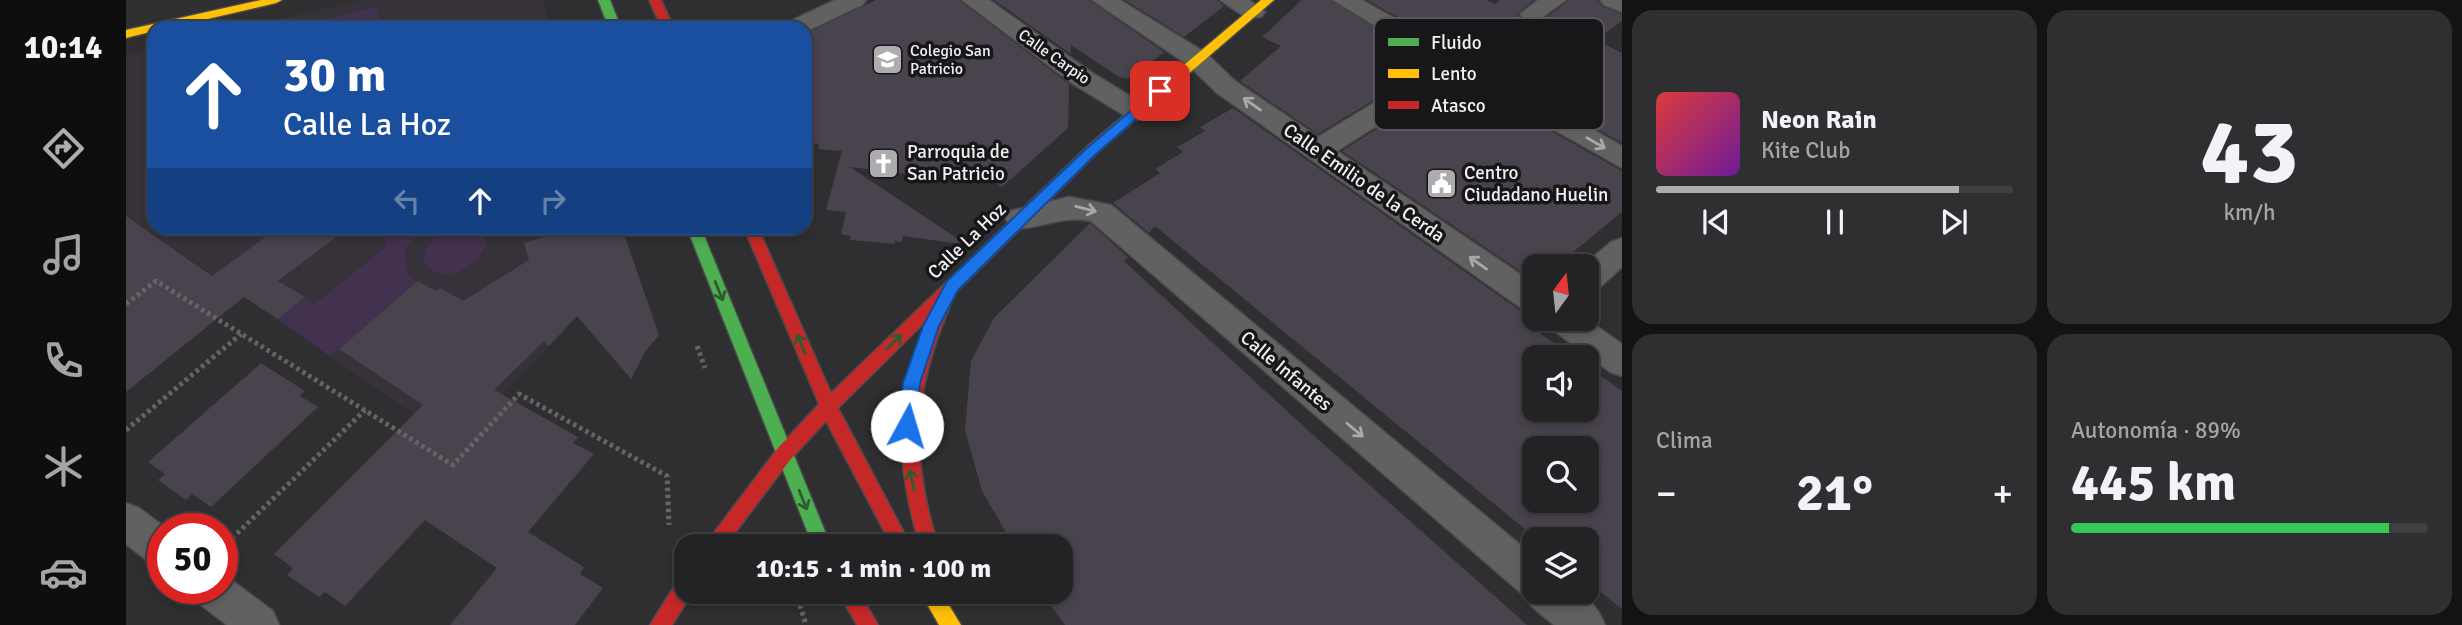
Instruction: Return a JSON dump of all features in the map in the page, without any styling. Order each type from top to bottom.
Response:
[{"type":"main road","points":[[177,21],[248,3],[276,0]]},
{"type":"main road","points":[[604,0],[612,21]]},
{"type":"main road","points":[[655,0],[665,21]]},
{"type":"main road","name":"Calle La Hoz","points":[[722,534],[784,454],[952,285],[1136,111],[1260,6]]},
{"type":"main road","points":[[126,34],[147,29]]},
{"type":"main road","points":[[697,235],[817,534]]},
{"type":"main road","points":[[754,235],[828,407],[878,508],[894,534]]},
{"type":"main road","points":[[924,534],[905,447],[911,383],[931,326],[952,285]]},
{"type":"main road","points":[[660,625],[674,604]]},
{"type":"main road","points":[[855,604],[868,625]]},
{"type":"main road","points":[[938,604],[951,625]]},
{"type":"main road","points":[[951,604],[959,625]]},
{"type":"street","points":[[809,21],[853,0]]},
{"type":"street","name":"Calle Carpio","points":[[974,0],[1082,78],[1136,111]]},
{"type":"street","name":"Calle Emilio de la Cerda","points":[[1104,0],[1196,59],[1226,87],[1522,292]]},
{"type":"street","points":[[1232,0],[1260,6]]},
{"type":"street","points":[[1345,0],[1377,18]]},
{"type":"street","points":[[1532,14],[1554,0]]},
{"type":"street","points":[[1612,0],[1622,5]]},
{"type":"street","points":[[1318,150],[1374,115]]},
{"type":"street","points":[[1573,130],[1622,158]]},
{"type":"street","name":"Calle Infantes","points":[[1020,219],[1062,206],[1080,206],[1101,214],[1522,571]]},
{"type":"street","points":[[1600,269],[1622,250]]},
{"type":"street","points":[[1578,331],[1622,362]]},
{"type":"street","points":[[126,521],[147,537]]},
{"type":"street","points":[[232,604],[259,625]]},
{"type":"street","points":[[1560,604],[1585,625]]},
{"type":"path","points":[[126,304],[156,281],[453,465],[519,394],[667,476],[668,525]]},
{"type":"path","points":[[126,430],[241,334]]},
{"type":"path","points":[[238,533],[365,410]]},
{"type":"path","points":[[800,604],[806,625]]},
{"type":"shaded area","points":[[361,0],[542,0],[550,21],[273,21]]},
{"type":"shaded area","points":[[377,7],[379,21],[316,21]]},
{"type":"shaded area","points":[[147,52],[147,230],[126,216],[126,56]]},
{"type":"shaded area","points":[[154,235],[616,235],[526,261],[577,316],[457,444]]},
{"type":"shaded area","points":[[417,235],[405,248],[408,276],[418,281],[330,356],[278,319],[305,297],[314,305],[387,246],[385,237]]},
{"type":"shaded area","points":[[440,235],[481,235],[486,242],[476,260],[458,272],[447,274],[437,273],[429,268],[423,258],[434,239]]},
{"type":"building","points":[[876,0],[959,0],[1069,84],[1068,128],[1002,187],[963,162],[960,180],[850,167],[967,245],[903,236],[902,242],[895,241],[895,244],[850,240],[851,236],[841,234],[846,212],[826,210],[842,151],[818,149],[819,144],[812,143],[812,31]]},
{"type":"building","points":[[994,0],[1089,0],[1164,52],[1130,79],[1119,77],[1071,45],[1071,54]]},
{"type":"building","points":[[1125,0],[1217,0],[1224,6],[1184,37]]},
{"type":"building","points":[[1302,0],[1331,0],[1374,27],[1374,100],[1318,134],[1240,81],[1281,46],[1262,37]]},
{"type":"building","points":[[1367,0],[1486,0],[1495,4],[1500,0],[1534,0],[1517,14],[1520,18],[1399,18]]},
{"type":"building","points":[[1569,0],[1597,0],[1603,7],[1622,14],[1622,21],[1604,34],[1604,18],[1546,18]]},
{"type":"building","points":[[1604,44],[1622,53],[1622,143],[1599,130],[1604,130]]},
{"type":"building","points":[[1233,108],[1522,312],[1522,331],[1536,331],[1557,345],[1522,345],[1522,422],[1599,422],[1599,375],[1622,391],[1622,609],[1599,591],[1599,527],[1522,527],[1155,226],[1149,233],[1113,203],[1160,173],[1155,169],[1183,152],[1177,147],[1205,131],[1200,127]]},
{"type":"building","points":[[1375,130],[1549,130],[1622,171],[1622,212],[1571,254],[1522,254],[1522,272],[1342,151]]},
{"type":"building","points":[[126,216],[147,231],[147,235],[153,235],[212,276],[268,235],[339,235],[278,281],[305,297],[278,319],[244,297],[126,392]]},
{"type":"building","points":[[1090,223],[1128,257],[1124,261],[1311,433],[1527,625],[1065,625],[1050,604],[1073,604],[1073,534],[1007,534],[982,491],[965,430],[971,361],[994,318]]},
{"type":"building","points":[[551,235],[624,235],[659,335],[645,352],[631,379],[577,316],[549,346],[544,341],[494,390],[578,437],[573,443],[594,454],[528,532],[584,567],[580,574],[603,588],[575,625],[450,625],[497,568],[425,520],[345,606],[325,592],[319,597],[287,575],[293,568],[274,554],[423,405],[339,349],[418,281],[436,291],[440,288],[463,301],[529,260],[524,243]]},
{"type":"building","points":[[261,363],[305,391],[300,396],[318,407],[211,507],[192,494],[186,500],[158,480],[165,474],[148,462]]},
{"type":"traffic: fast","points":[[604,0],[612,21]]},
{"type":"traffic: fast","points":[[697,235],[817,534]]},
{"type":"traffic: slow","points":[[183,21],[276,0]]},
{"type":"traffic: slow","points":[[1093,149],[1268,0]]},
{"type":"traffic: slow","points":[[126,34],[147,29]]},
{"type":"traffic: slow","points":[[938,604],[951,625]]},
{"type":"traffic: jam","points":[[655,0],[665,21]]},
{"type":"traffic: jam","points":[[722,534],[784,454],[828,407],[1093,149]]},
{"type":"traffic: jam","points":[[754,235],[839,430],[895,534]]},
{"type":"traffic: jam","points":[[925,534],[913,483],[909,425],[919,367],[942,306]]},
{"type":"traffic: jam","points":[[660,625],[674,604]]},
{"type":"traffic: jam","points":[[855,604],[868,625]]},
{"type":"place","name":"Colegio San Patricio","points":[[887,60]]},
{"type":"place","name":"Parroquia de San Patricio","points":[[884,163]]},
{"type":"place","name":"Centro Ciudadano Huelin","points":[[1441,184]]},
{"type":"route","points":[[907,426],[911,383],[931,326],[952,285],[1091,151],[1160,91]]}]
